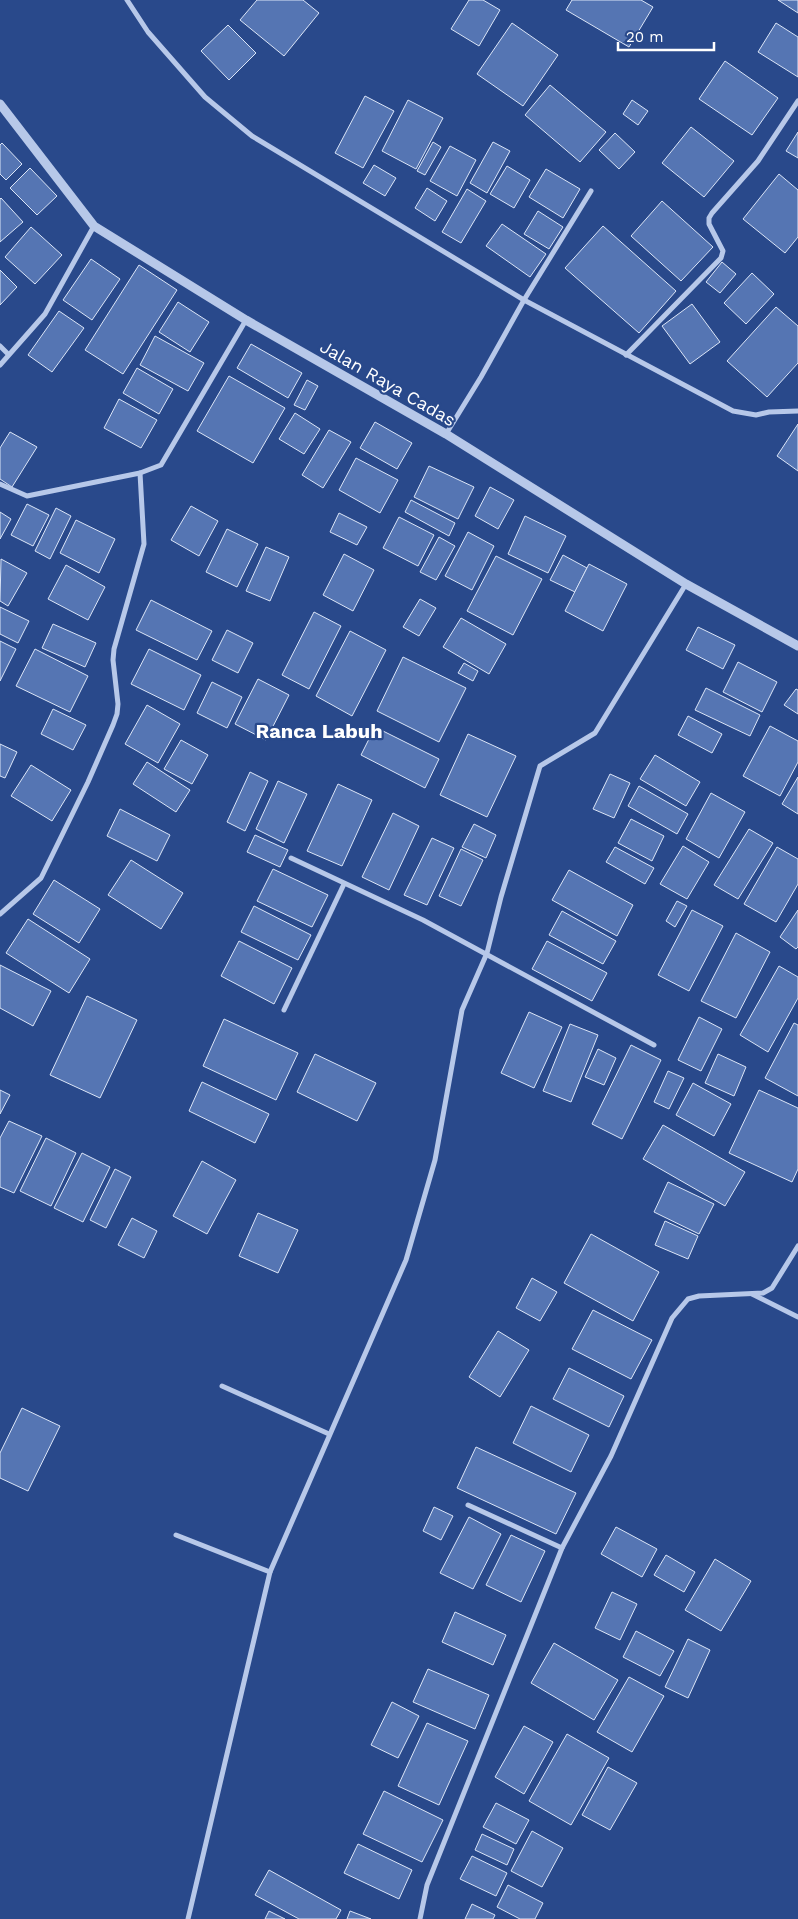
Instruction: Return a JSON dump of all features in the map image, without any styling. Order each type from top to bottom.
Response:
[{"type":"street","points":[[127,0],[148,32],[205,97],[252,136],[524,300],[733,410],[756,415],[769,412],[798,411]]},
{"type":"street","points":[[626,355],[721,258],[723,251],[709,224],[709,218],[712,212],[758,161],[798,101]]},
{"type":"street","name":"Jalan Raya Cadas","points":[[0,104],[94,226],[246,320],[446,434],[686,584],[798,646]]},
{"type":"street","points":[[446,434],[482,377],[524,300],[591,192]]},
{"type":"street","points":[[0,366],[8,354],[45,314],[94,226]]},
{"type":"street","points":[[0,484],[26,496],[140,473],[162,465],[246,320]]},
{"type":"street","points":[[0,346],[8,354]]},
{"type":"street","points":[[0,914],[41,878],[88,782],[117,714],[113,660],[114,649],[144,544],[140,473]]},
{"type":"street","points":[[188,1919],[270,1572],[406,1260],[435,1160],[462,1010],[486,953],[540,766],[595,733],[686,584]]},
{"type":"street","points":[[291,858],[423,920],[654,1045]]},
{"type":"street","points":[[284,1010],[344,884]]},
{"type":"street","points":[[420,1919],[427,1885],[562,1548],[611,1456],[672,1318],[688,1299],[699,1296],[763,1293],[772,1288],[798,1246]]},
{"type":"street","points":[[751,1294],[798,1317]]},
{"type":"street","points":[[222,1386],[329,1434]]},
{"type":"street","points":[[468,1505],[562,1548]]},
{"type":"street","points":[[176,1535],[270,1572]]},
{"type":"building","points":[[257,0],[303,0],[319,13],[284,56],[240,20]]},
{"type":"building","points":[[469,0],[483,0],[500,10],[479,46],[451,29]]},
{"type":"building","points":[[572,0],[641,0],[653,7],[629,47],[566,10]]},
{"type":"building","points":[[778,0],[798,0],[798,13]]},
{"type":"building","points":[[512,23],[558,55],[523,106],[477,74]]},
{"type":"building","points":[[776,23],[798,37],[798,77],[758,52]]},
{"type":"building","points":[[228,25],[256,53],[229,80],[201,51]]},
{"type":"building","points":[[725,61],[778,98],[752,135],[699,99]]},
{"type":"building","points":[[550,85],[606,132],[580,162],[525,115]]},
{"type":"building","points":[[365,96],[394,111],[363,168],[335,153]]},
{"type":"building","points":[[408,100],[443,118],[416,169],[382,151]]},
{"type":"building","points":[[632,100],[648,111],[638,125],[623,114]]},
{"type":"building","points":[[691,127],[734,161],[704,197],[662,163]]},
{"type":"building","points":[[798,132],[798,158],[786,151]]},
{"type":"building","points":[[615,133],[635,152],[619,169],[599,150]]},
{"type":"building","points":[[433,142],[441,147],[425,175],[417,171]]},
{"type":"building","points":[[493,142],[510,151],[487,193],[470,183]]},
{"type":"building","points":[[2,143],[22,164],[6,180],[0,174],[0,145]]},
{"type":"building","points":[[450,146],[476,160],[457,196],[430,181]]},
{"type":"building","points":[[374,165],[396,178],[385,196],[363,183]]},
{"type":"building","points":[[507,166],[530,180],[514,208],[490,194]]},
{"type":"building","points":[[30,168],[57,196],[37,215],[10,188]]},
{"type":"building","points":[[546,169],[580,189],[563,218],[529,197]]},
{"type":"building","points":[[779,174],[798,190],[798,237],[785,253],[743,219]]},
{"type":"building","points":[[427,188],[447,201],[435,221],[415,208]]},
{"type":"building","points":[[467,189],[486,201],[461,243],[442,232]]},
{"type":"building","points":[[0,199],[23,222],[0,242]]},
{"type":"building","points":[[662,201],[713,247],[681,281],[631,236]]},
{"type":"building","points":[[538,211],[563,227],[549,249],[524,234]]},
{"type":"building","points":[[502,224],[546,254],[530,277],[486,246]]},
{"type":"building","points":[[603,226],[676,291],[639,333],[565,268]]},
{"type":"building","points":[[31,227],[62,255],[35,284],[5,257]]},
{"type":"building","points":[[91,259],[120,279],[92,320],[63,300]]},
{"type":"building","points":[[722,262],[736,274],[720,293],[706,282]]},
{"type":"building","points":[[139,265],[177,290],[123,374],[85,350]]},
{"type":"building","points":[[0,270],[17,287],[0,305]]},
{"type":"building","points":[[752,273],[774,294],[746,324],[724,303]]},
{"type":"building","points":[[178,302],[209,322],[190,352],[159,332]]},
{"type":"building","points":[[692,304],[720,342],[690,364],[662,326]]},
{"type":"building","points":[[776,307],[798,326],[798,363],[767,397],[727,361]]},
{"type":"building","points":[[59,311],[84,328],[52,372],[28,355]]},
{"type":"building","points":[[155,336],[204,363],[188,391],[140,365]]},
{"type":"building","points":[[251,344],[302,373],[288,398],[237,368]]},
{"type":"building","points":[[137,368],[173,389],[159,414],[123,393]]},
{"type":"building","points":[[229,376],[285,408],[253,463],[197,431]]},
{"type":"building","points":[[307,380],[318,386],[305,410],[294,405]]},
{"type":"building","points":[[119,399],[157,420],[141,448],[104,428]]},
{"type":"building","points":[[295,413],[320,429],[304,454],[279,439]]},
{"type":"building","points":[[375,422],[412,443],[397,469],[360,448]]},
{"type":"building","points":[[798,424],[798,471],[777,456]]},
{"type":"building","points":[[329,430],[351,442],[323,488],[302,475]]},
{"type":"building","points":[[10,432],[37,447],[12,487],[0,479],[0,448]]},
{"type":"building","points":[[356,458],[398,480],[380,513],[339,490]]},
{"type":"building","points":[[429,466],[474,487],[458,519],[414,497]]},
{"type":"building","points":[[490,487],[514,500],[498,529],[475,516]]},
{"type":"building","points":[[411,500],[455,523],[449,536],[405,512]]},
{"type":"building","points":[[27,504],[49,515],[33,546],[11,535]]},
{"type":"building","points":[[191,506],[218,521],[199,556],[171,540]]},
{"type":"building","points":[[56,508],[71,516],[50,559],[35,551]]},
{"type":"building","points":[[0,512],[11,519],[0,539]]},
{"type":"building","points":[[339,513],[367,527],[357,545],[330,532]]},
{"type":"building","points":[[525,516],[566,536],[548,573],[508,554]]},
{"type":"building","points":[[399,517],[434,535],[418,566],[383,548]]},
{"type":"building","points":[[76,520],[115,539],[99,573],[60,553]]},
{"type":"building","points":[[227,529],[258,544],[237,587],[206,572]]},
{"type":"building","points":[[468,532],[494,546],[472,590],[445,576]]},
{"type":"building","points":[[439,537],[455,546],[436,580],[420,572]]},
{"type":"building","points":[[266,547],[289,557],[270,601],[246,591]]},
{"type":"building","points":[[344,554],[374,570],[353,611],[323,595]]},
{"type":"building","points":[[563,555],[587,568],[575,592],[550,580]]},
{"type":"building","points":[[496,556],[542,579],[513,635],[467,611]]},
{"type":"building","points":[[1,559],[27,573],[8,606],[0,601]]},
{"type":"building","points":[[589,564],[627,584],[603,631],[565,611]]},
{"type":"building","points":[[66,565],[105,587],[88,620],[48,599]]},
{"type":"building","points":[[420,599],[436,608],[419,636],[403,627]]},
{"type":"building","points":[[151,600],[212,631],[197,660],[136,630]]},
{"type":"building","points":[[0,607],[29,621],[18,643],[0,634]]},
{"type":"building","points":[[314,612],[341,626],[309,689],[282,675]]},
{"type":"building","points":[[461,618],[506,644],[489,674],[443,647]]},
{"type":"building","points":[[53,624],[96,643],[85,667],[42,648]]},
{"type":"building","points":[[698,627],[735,645],[723,669],[686,650]]},
{"type":"building","points":[[227,630],[253,643],[238,673],[212,660]]},
{"type":"building","points":[[350,631],[386,650],[352,716],[316,696]]},
{"type":"building","points":[[0,641],[16,649],[0,681]]},
{"type":"building","points":[[35,649],[88,676],[70,712],[16,686]]},
{"type":"building","points":[[149,649],[201,675],[184,710],[131,684]]},
{"type":"building","points":[[403,657],[466,688],[439,742],[377,711]]},
{"type":"building","points":[[738,662],[777,682],[762,712],[723,692]]},
{"type":"building","points":[[464,663],[478,671],[473,681],[458,673]]},
{"type":"building","points":[[258,679],[289,695],[266,740],[235,724]]},
{"type":"building","points":[[212,682],[242,697],[227,728],[197,713]]},
{"type":"building","points":[[706,688],[760,715],[750,736],[695,710]]},
{"type":"building","points":[[796,689],[798,690],[798,714],[784,705]]},
{"type":"building","points":[[147,705],[180,724],[158,763],[125,744]]},
{"type":"building","points":[[53,709],[86,725],[73,750],[41,734]]},
{"type":"building","points":[[688,716],[722,734],[712,753],[678,735]]},
{"type":"building","points":[[770,726],[798,741],[798,762],[780,796],[743,776]]},
{"type":"building","points":[[375,727],[439,759],[425,788],[361,755]]},
{"type":"building","points":[[468,734],[516,756],[487,817],[440,795]]},
{"type":"building","points":[[181,740],[208,755],[192,784],[164,769]]},
{"type":"building","points":[[0,744],[17,752],[5,778],[0,776]]},
{"type":"building","points":[[655,755],[700,782],[686,806],[640,779]]},
{"type":"building","points":[[147,762],[190,790],[176,812],[133,784]]},
{"type":"building","points":[[31,765],[71,790],[52,821],[11,796]]},
{"type":"building","points":[[250,772],[268,781],[245,831],[227,822]]},
{"type":"building","points":[[610,774],[630,783],[614,818],[593,809]]},
{"type":"building","points":[[798,777],[798,814],[782,804]]},
{"type":"building","points":[[278,781],[307,794],[284,843],[256,829]]},
{"type":"building","points":[[338,784],[372,800],[342,866],[307,851]]},
{"type":"building","points":[[639,786],[688,814],[677,834],[628,806]]},
{"type":"building","points":[[711,793],[745,812],[719,858],[686,839]]},
{"type":"building","points":[[120,809],[170,835],[157,861],[107,836]]},
{"type":"building","points":[[393,813],[419,826],[389,890],[362,877]]},
{"type":"building","points":[[631,819],[664,836],[652,861],[618,843]]},
{"type":"building","points":[[474,824],[496,835],[486,858],[462,847]]},
{"type":"building","points":[[749,829],[773,843],[738,899],[714,885]]},
{"type":"building","points":[[255,835],[288,850],[280,867],[247,852]]},
{"type":"building","points":[[432,838],[454,848],[427,905],[404,895]]},
{"type":"building","points":[[683,846],[709,862],[687,899],[660,884]]},
{"type":"building","points":[[615,847],[654,868],[645,884],[606,862]]},
{"type":"building","points":[[777,847],[798,859],[798,884],[776,922],[744,904]]},
{"type":"building","points":[[461,849],[483,860],[461,906],[439,896]]},
{"type":"building","points":[[131,860],[183,893],[161,929],[108,895]]},
{"type":"building","points":[[273,869],[328,895],[312,927],[257,901]]},
{"type":"building","points":[[569,870],[633,905],[617,936],[552,900]]},
{"type":"building","points":[[54,880],[100,909],[79,943],[33,914]]},
{"type":"building","points":[[677,901],[687,906],[675,927],[666,921]]},
{"type":"building","points":[[254,906],[311,935],[298,960],[241,932]]},
{"type":"building","points":[[692,910],[723,926],[689,991],[658,975]]},
{"type":"building","points":[[798,910],[798,947],[796,949],[780,937]]},
{"type":"building","points":[[562,911],[616,941],[603,964],[549,935]]},
{"type":"building","points":[[28,919],[90,959],[69,993],[6,953]]},
{"type":"building","points":[[736,933],[770,952],[736,1018],[701,1001]]},
{"type":"building","points":[[239,941],[292,968],[274,1004],[221,976]]},
{"type":"building","points":[[547,941],[607,973],[592,1001],[532,969]]},
{"type":"building","points":[[0,965],[51,991],[33,1026],[0,1008]]},
{"type":"building","points":[[779,966],[798,977],[798,998],[768,1052],[740,1035]]},
{"type":"building","points":[[87,996],[137,1020],[100,1098],[50,1075]]},
{"type":"building","points":[[529,1012],[562,1027],[534,1088],[501,1073]]},
{"type":"building","points":[[699,1017],[722,1029],[701,1071],[678,1060]]},
{"type":"building","points":[[224,1019],[298,1053],[276,1100],[203,1066]]},
{"type":"building","points":[[794,1023],[798,1025],[798,1096],[765,1078]]},
{"type":"building","points":[[570,1024],[598,1035],[571,1102],[543,1091]]},
{"type":"building","points":[[631,1045],[661,1060],[622,1139],[592,1124]]},
{"type":"building","points":[[598,1049],[616,1058],[604,1085],[585,1077]]},
{"type":"building","points":[[315,1054],[376,1083],[357,1121],[297,1092]]},
{"type":"building","points":[[718,1054],[746,1067],[734,1096],[705,1083]]},
{"type":"building","points":[[668,1071],[684,1078],[669,1109],[654,1102]]},
{"type":"building","points":[[202,1082],[269,1114],[255,1143],[189,1111]]},
{"type":"building","points":[[693,1083],[731,1104],[714,1136],[676,1115]]},
{"type":"building","points":[[0,1090],[10,1095],[0,1114]]},
{"type":"building","points":[[759,1090],[798,1108],[798,1169],[792,1182],[729,1153]]},
{"type":"building","points":[[9,1121],[42,1136],[14,1193],[0,1187],[0,1138]]},
{"type":"building","points":[[663,1125],[745,1172],[725,1206],[643,1159]]},
{"type":"building","points":[[46,1138],[76,1153],[51,1206],[20,1191]]},
{"type":"building","points":[[82,1153],[110,1167],[83,1222],[54,1208]]},
{"type":"building","points":[[202,1161],[236,1180],[207,1234],[173,1216]]},
{"type":"building","points":[[115,1169],[131,1177],[106,1228],[90,1220]]},
{"type":"building","points":[[668,1182],[714,1204],[699,1234],[654,1212]]},
{"type":"building","points":[[258,1213],[298,1230],[278,1273],[239,1256]]},
{"type":"building","points":[[132,1218],[157,1231],[144,1258],[118,1245]]},
{"type":"building","points":[[665,1221],[698,1236],[688,1259],[655,1245]]},
{"type":"building","points":[[591,1234],[659,1272],[633,1321],[564,1283]]},
{"type":"building","points":[[532,1278],[557,1292],[540,1321],[516,1308]]},
{"type":"building","points":[[593,1310],[652,1340],[631,1379],[572,1349]]},
{"type":"building","points":[[498,1331],[529,1350],[500,1397],[469,1377]]},
{"type":"building","points":[[569,1368],[624,1396],[609,1427],[553,1399]]},
{"type":"building","points":[[531,1406],[589,1435],[571,1472],[513,1443]]},
{"type":"building","points":[[22,1408],[60,1426],[28,1491],[0,1478],[0,1453]]},
{"type":"building","points":[[476,1447],[576,1493],[556,1534],[457,1488]]},
{"type":"building","points":[[434,1507],[453,1516],[441,1540],[423,1531]]},
{"type":"building","points":[[469,1517],[501,1534],[473,1589],[440,1573]]},
{"type":"building","points":[[616,1527],[657,1549],[642,1577],[601,1554]]},
{"type":"building","points":[[511,1535],[545,1551],[521,1602],[486,1585]]},
{"type":"building","points":[[666,1555],[695,1572],[684,1592],[654,1575]]},
{"type":"building","points":[[715,1559],[751,1581],[721,1631],[685,1610]]},
{"type":"building","points":[[612,1592],[637,1604],[620,1640],[595,1628]]},
{"type":"building","points":[[455,1612],[506,1635],[493,1665],[442,1642]]},
{"type":"building","points":[[636,1631],[674,1651],[660,1676],[623,1657]]},
{"type":"building","points":[[688,1639],[710,1650],[688,1698],[665,1687]]},
{"type":"building","points":[[554,1643],[618,1680],[594,1720],[531,1683]]},
{"type":"building","points":[[428,1669],[489,1695],[475,1729],[413,1702]]},
{"type":"building","points":[[629,1677],[664,1696],[632,1752],[597,1732]]},
{"type":"building","points":[[392,1702],[419,1716],[398,1758],[371,1745]]},
{"type":"building","points":[[427,1723],[468,1741],[439,1805],[398,1786]]},
{"type":"building","points":[[524,1726],[553,1742],[524,1794],[495,1777]]},
{"type":"building","points":[[567,1734],[609,1758],[571,1825],[529,1801]]},
{"type":"building","points":[[608,1767],[637,1783],[610,1830],[582,1815]]},
{"type":"building","points":[[384,1791],[443,1820],[422,1862],[363,1834]]},
{"type":"building","points":[[496,1803],[529,1820],[516,1844],[483,1827]]},
{"type":"building","points":[[532,1831],[563,1848],[542,1887],[511,1871]]},
{"type":"building","points":[[482,1834],[514,1849],[507,1865],[475,1850]]},
{"type":"building","points":[[358,1844],[412,1870],[399,1899],[344,1873]]},
{"type":"building","points":[[472,1856],[507,1873],[496,1896],[460,1879]]},
{"type":"building","points":[[269,1870],[341,1910],[336,1919],[299,1919],[255,1895]]},
{"type":"building","points":[[508,1885],[543,1903],[535,1919],[520,1919],[497,1907]]},
{"type":"building","points":[[472,1904],[495,1915],[493,1919],[465,1919]]},
{"type":"building","points":[[269,1911],[285,1919],[265,1919]]},
{"type":"building","points":[[350,1911],[371,1919],[347,1919]]},
{"type":"district","name":"Ranca Labuh","points":[[319,731]]}]
